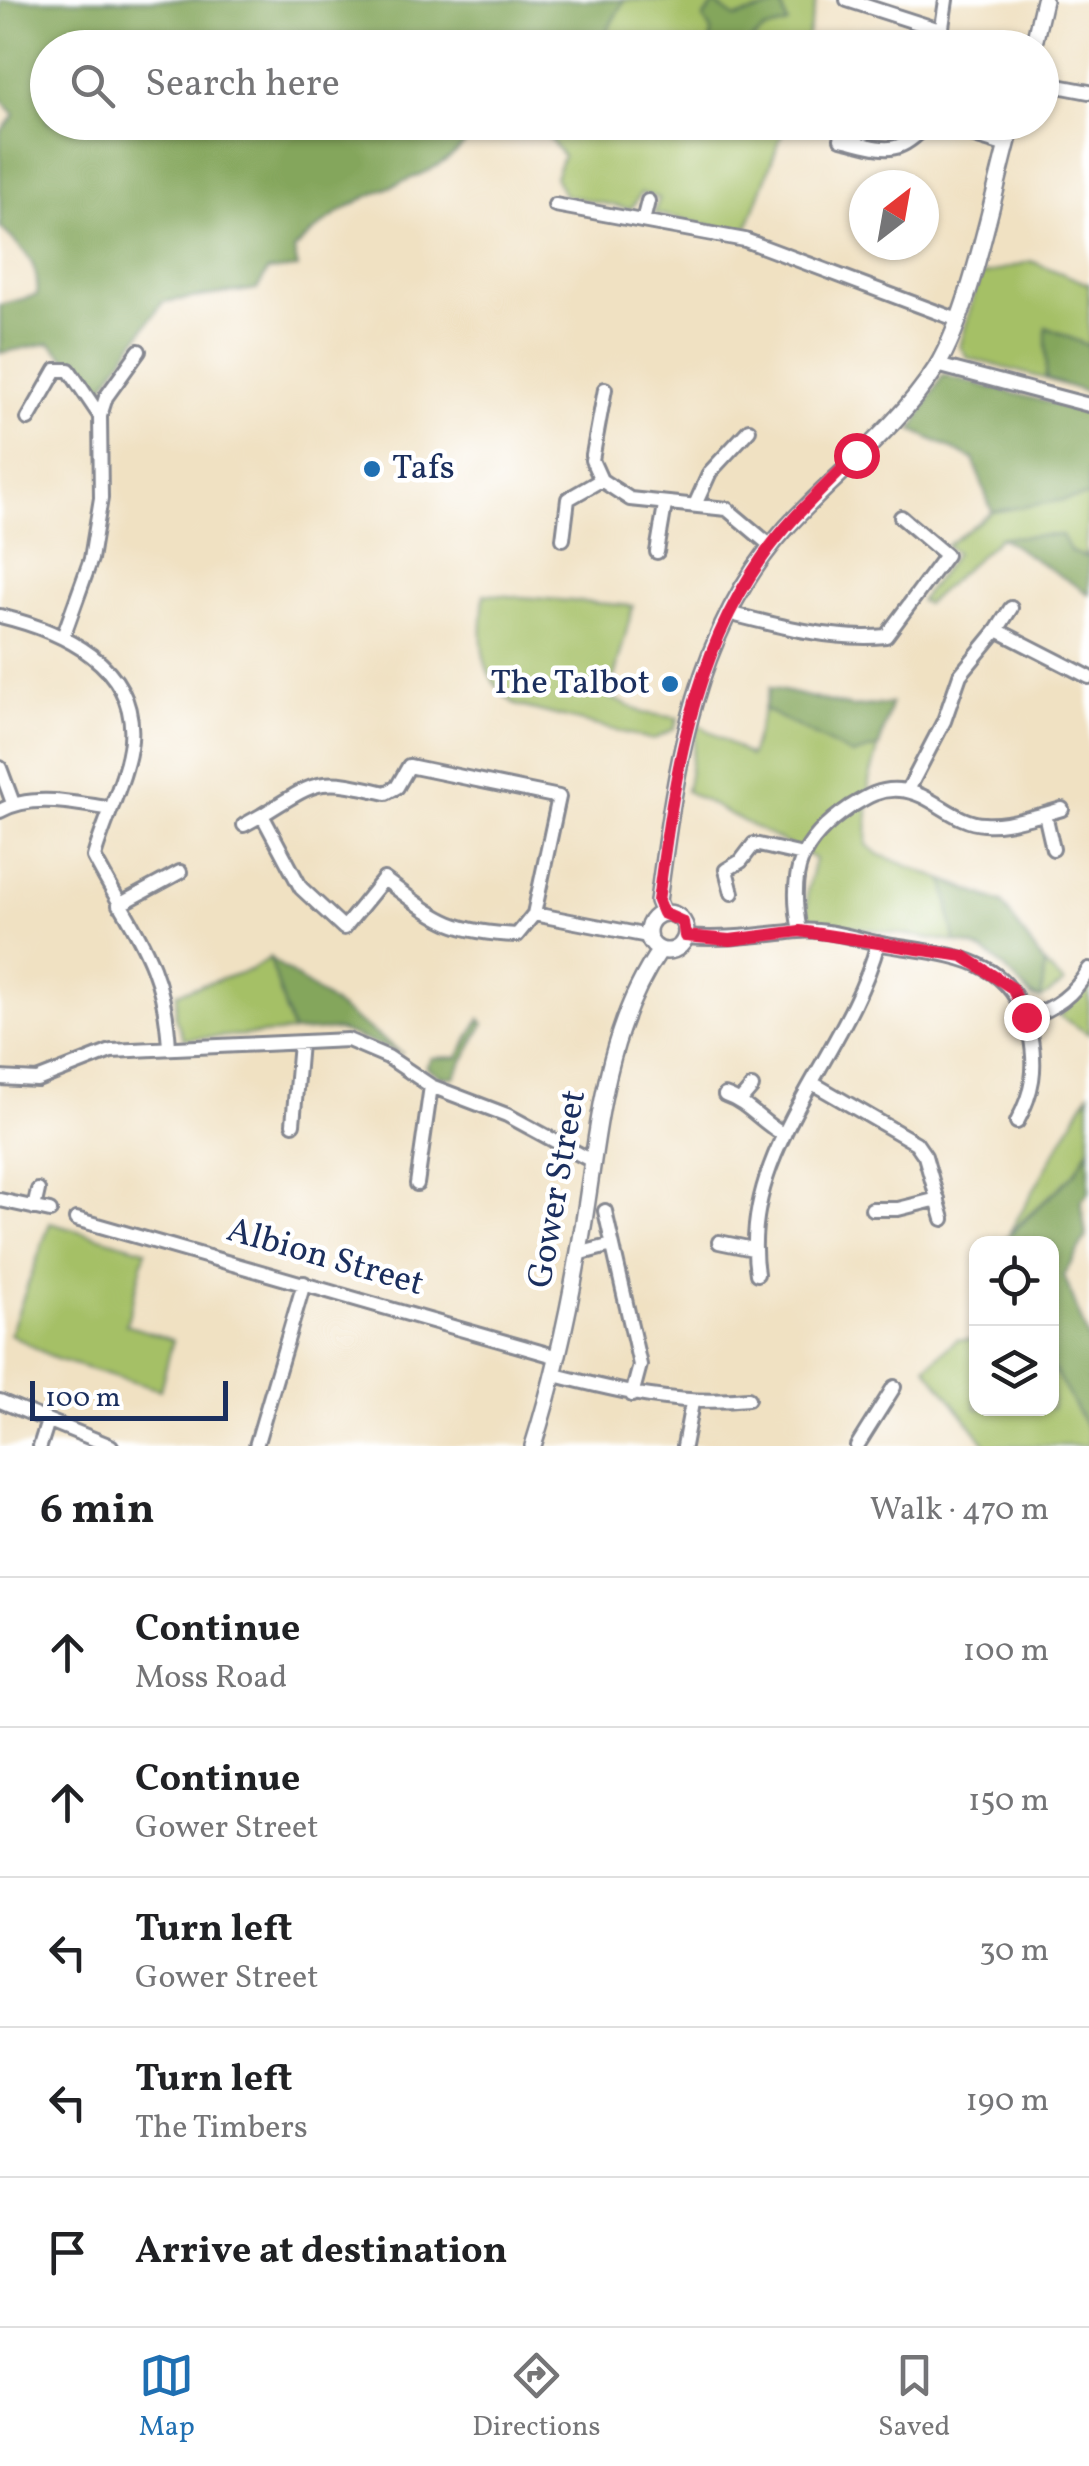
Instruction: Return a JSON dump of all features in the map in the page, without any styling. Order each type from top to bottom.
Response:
[{"type":"street","points":[[847,0],[940,30]]},
{"type":"street","points":[[943,30],[946,0]]},
{"type":"street","points":[[1037,30],[1044,0]]},
{"type":"street","points":[[1059,86],[1089,92]]},
{"type":"street","points":[[841,140],[891,151],[913,140]]},
{"type":"street","points":[[987,140],[1007,146]]},
{"type":"street","points":[[663,913],[658,901],[677,759],[710,649],[771,546],[856,455],[904,412],[937,366],[958,320],[1008,140]]},
{"type":"street","points":[[644,221],[648,201]]},
{"type":"street","points":[[555,205],[745,240],[958,320]]},
{"type":"street","points":[[63,636],[91,558],[101,498],[100,416],[106,397],[140,351]]},
{"type":"street","points":[[937,366],[1089,405]]},
{"type":"street","points":[[28,419],[56,370],[69,370],[100,416]]},
{"type":"street","points":[[606,389],[592,460],[601,480],[630,499],[727,509],[771,546]]},
{"type":"street","points":[[695,504],[710,472],[749,430]]},
{"type":"street","points":[[562,538],[568,499],[601,480]]},
{"type":"street","points":[[656,552],[665,505]]},
{"type":"street","points":[[728,613],[773,625],[867,638],[886,636],[946,555],[902,517]]},
{"type":"street","points":[[908,790],[944,721],[960,675],[1011,608]]},
{"type":"street","points":[[0,616],[63,636],[101,660],[128,701],[130,740],[120,787],[107,808],[94,857],[158,971],[168,1008],[169,1048]]},
{"type":"street","points":[[998,630],[1089,677]]},
{"type":"street","points":[[244,825],[314,782],[333,780],[386,792],[397,787],[408,766],[560,797],[534,914],[518,935],[469,933],[444,924],[384,879],[344,928],[301,888],[262,814]]},
{"type":"street","points":[[0,768],[13,803]]},
{"type":"street","points":[[800,931],[793,895],[803,855],[821,830],[881,791],[908,790],[985,824],[1062,809]]},
{"type":"street","points":[[0,811],[13,803],[59,801],[107,808]]},
{"type":"street","points":[[1045,814],[1053,849]]},
{"type":"street","points":[[732,892],[726,870],[741,861],[754,844],[803,855]]},
{"type":"street","points":[[118,905],[180,872]]},
{"type":"street","points":[[648,936],[651,920],[663,913],[678,916],[685,936]]},
{"type":"street","points":[[534,914],[648,936],[660,950],[674,950],[685,936]]},
{"type":"street","points":[[685,936],[730,940],[800,931],[963,956],[1012,988],[1026,1017],[1034,1068],[1032,1094],[1017,1122]]},
{"type":"street","points":[[757,1274],[753,1249],[760,1196],[784,1135],[868,982],[878,943]]},
{"type":"street","name":"Gower Street","points":[[534,1446],[555,1375],[578,1254],[590,1160],[621,1022],[660,950]]},
{"type":"street","points":[[1026,1017],[1051,1010],[1079,986],[1089,969]]},
{"type":"street","points":[[0,1078],[37,1080],[111,1051],[348,1040],[388,1058],[430,1086],[507,1116],[590,1160]]},
{"type":"street","points":[[292,1124],[300,1042]]},
{"type":"street","points":[[814,1084],[916,1143],[926,1156],[943,1219]]},
{"type":"street","points":[[417,1184],[430,1086]]},
{"type":"street","points":[[741,1100],[752,1087]]},
{"type":"street","points":[[724,1095],[741,1100],[749,1111],[784,1135]]},
{"type":"street","points":[[34,1208],[38,1190]]},
{"type":"street","points":[[872,1208],[898,1210],[938,1199]]},
{"type":"street","points":[[0,1200],[50,1211]]},
{"type":"street","points":[[605,1211],[640,1365],[632,1395]]},
{"type":"street","name":"Albion Street","points":[[76,1219],[558,1356]]},
{"type":"street","points":[[719,1242],[753,1249]]},
{"type":"street","points":[[578,1254],[612,1246]]},
{"type":"street","points":[[256,1446],[304,1283]]},
{"type":"street","points":[[555,1375],[632,1395],[692,1403],[748,1399]]},
{"type":"street","points":[[857,1446],[894,1387]]},
{"type":"street","points":[[0,1401],[111,1446]]},
{"type":"street","points":[[684,1446],[692,1403]]},
{"type":"street","points":[[40,1446],[48,1421]]},
{"type":"green space","points":[[0,0],[624,0],[607,30],[30,30],[30,140],[467,140],[432,169],[360,200],[320,226],[294,250],[298,268],[268,271],[257,289],[163,302],[99,392],[50,343],[0,353],[0,305],[37,295],[37,283],[28,256],[0,227],[0,132],[15,115],[0,98]]},
{"type":"green space","points":[[624,0],[816,2],[809,30],[608,30]]},
{"type":"green space","points":[[715,4],[735,18],[781,5],[788,24],[765,30],[711,30],[703,18]]},
{"type":"green space","points":[[551,140],[780,140],[745,234],[654,213],[659,198],[641,193],[631,209],[564,195],[555,177],[563,156]]},
{"type":"green space","points":[[1031,261],[1089,284],[1089,346],[1047,328],[1046,379],[968,358],[960,347],[979,276]]},
{"type":"green space","points":[[1046,327],[1089,346],[1089,393],[1046,379]]},
{"type":"green space","points":[[943,375],[1089,413],[1089,496],[992,512],[973,459],[912,430]]},
{"type":"green space","points":[[1082,494],[1089,496],[1085,557],[1000,537],[926,604],[920,601],[956,553],[946,546],[992,512]]},
{"type":"green space","points":[[1062,535],[1071,552],[1085,557],[1089,553],[1089,594],[1000,537]]},
{"type":"green space","points":[[484,594],[633,606],[609,697],[644,713],[678,718],[674,729],[653,740],[516,705],[494,682],[483,656]]},
{"type":"green space","points":[[770,688],[852,707],[891,704],[869,781],[867,845],[880,855],[1002,903],[1034,955],[1064,983],[1041,999],[1031,997],[1001,961],[974,945],[808,920],[807,892],[815,859],[686,791],[698,724],[750,756]]},
{"type":"green space","points":[[770,688],[852,707],[891,704],[879,747],[852,755],[764,709]]},
{"type":"green space","points":[[944,880],[1002,903],[1045,965],[1041,999],[1024,989],[986,953],[955,942]]},
{"type":"green space","points":[[270,958],[292,1032],[184,1039],[175,1017],[177,993],[250,970]]},
{"type":"green space","points":[[270,958],[403,1054],[338,1030],[292,1032]]},
{"type":"green space","points":[[1089,987],[1089,1034],[1059,1016]]},
{"type":"green space","points":[[480,1019],[484,1024],[454,1077],[442,1077],[426,1067],[431,1058],[458,1057]]},
{"type":"green space","points":[[1089,1093],[1089,1148],[1075,1173],[1009,1233]]},
{"type":"green space","points":[[1089,1148],[1089,1192],[1081,1201],[1086,1237],[1064,1275],[1089,1341],[1089,1432],[1059,1378],[1059,1236],[1008,1236],[1075,1173]]},
{"type":"green space","points":[[50,1223],[146,1250],[126,1325],[173,1340],[160,1390],[56,1359],[10,1334]]},
{"type":"green space","points":[[957,1339],[969,1340],[969,1416],[1059,1416],[1059,1378],[1089,1432],[1089,1446],[987,1446],[926,1367]]},
{"type":"place","name":"Tafs","points":[[372,469]]},
{"type":"place","name":"The Talbot","points":[[670,684]]},
{"type":"route","points":[[856,455],[762,557],[710,649],[677,759],[658,901],[663,913],[678,916],[683,922],[685,936],[730,940],[800,931],[963,956],[990,970],[1012,988],[1026,1017]]}]
